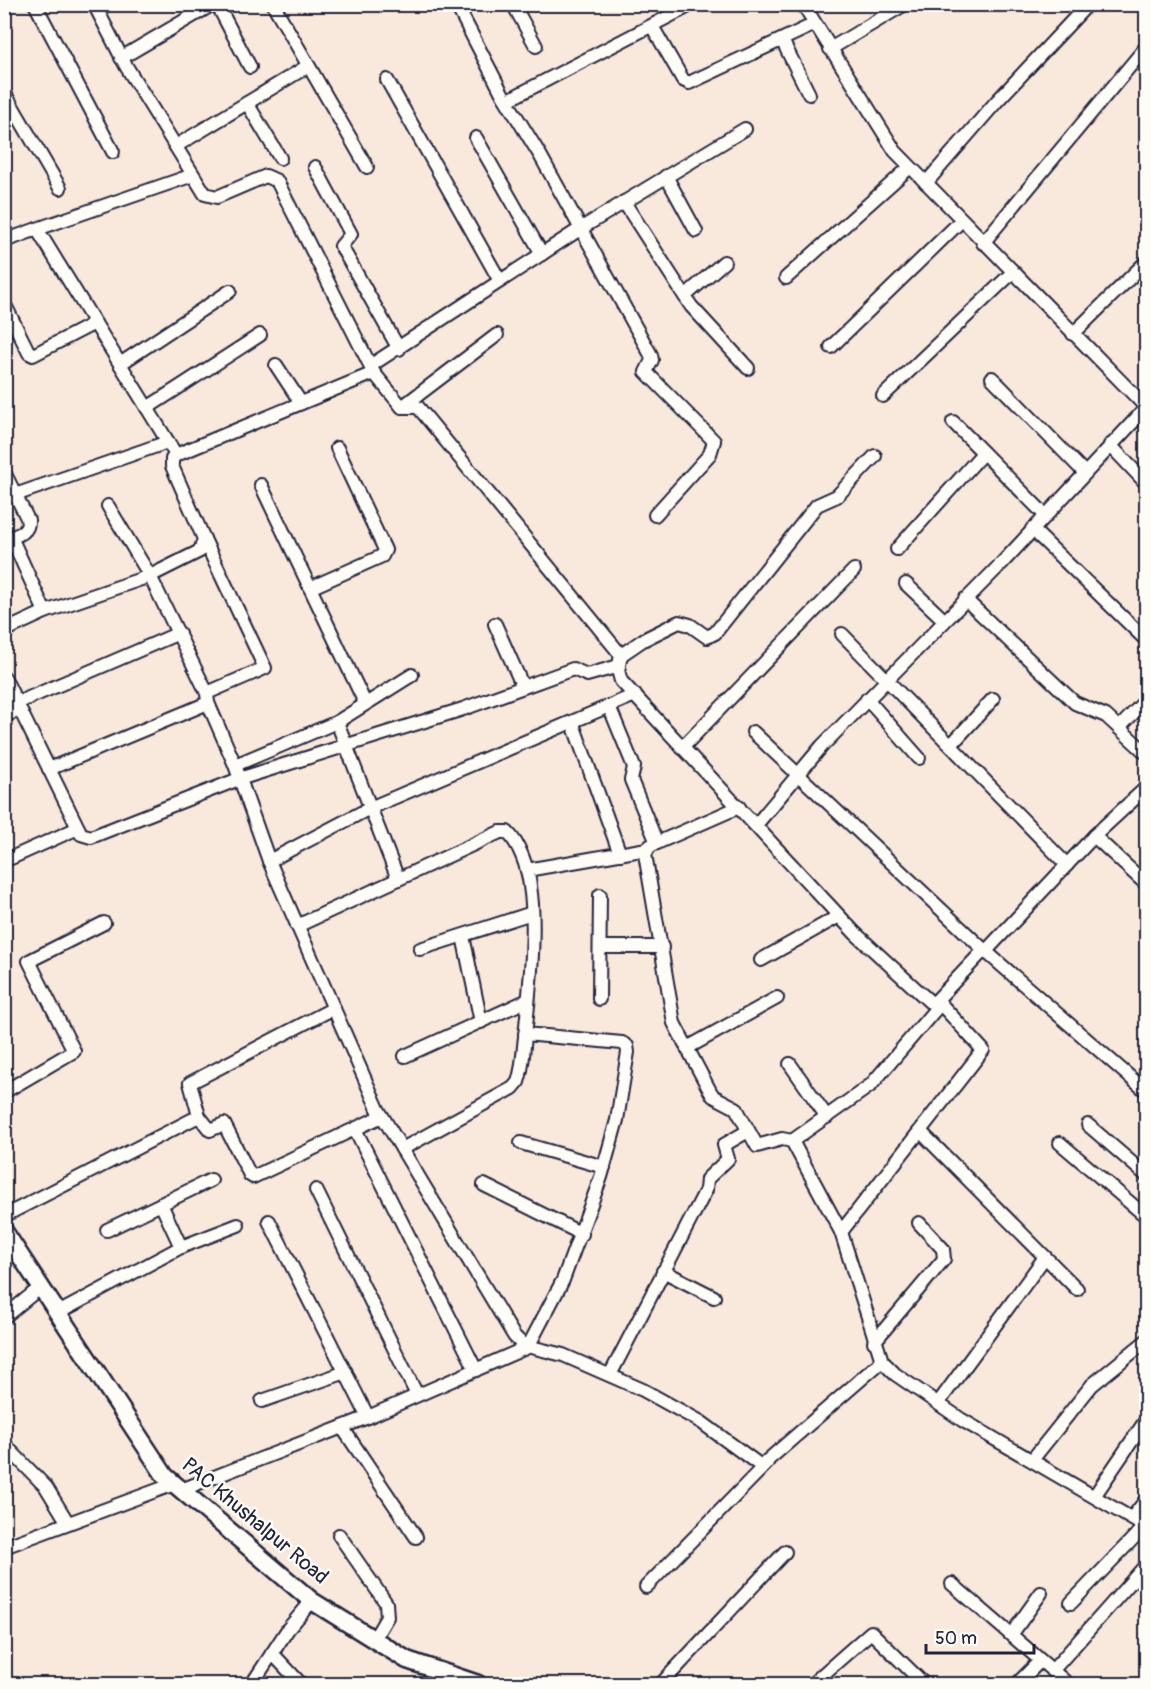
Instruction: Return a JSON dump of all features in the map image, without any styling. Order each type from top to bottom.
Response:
[{"type":"main road","name":"PAC Khushalpur Road","points":[[4,1231],[165,1476],[312,1601],[407,1660],[478,1684]]},
{"type":"street","points":[[94,4],[122,58],[193,175],[211,197],[266,176],[277,181],[372,370],[402,407]]},
{"type":"street","points":[[122,58],[215,4],[250,67]]},
{"type":"street","points":[[273,4],[366,167]]},
{"type":"street","points":[[456,4],[503,95],[508,100],[651,355],[652,360],[646,372],[714,441],[710,454],[655,515]]},
{"type":"street","points":[[513,4],[536,46]]},
{"type":"street","points":[[508,100],[693,4]]},
{"type":"street","points":[[756,825],[822,746],[1032,529],[1146,407],[1012,273],[895,151],[803,4]]},
{"type":"street","points":[[830,49],[906,4]]},
{"type":"street","points":[[926,183],[997,101],[1088,4]]},
{"type":"street","points":[[36,5],[113,152]]},
{"type":"street","points":[[652,26],[684,80],[694,83],[815,24]]},
{"type":"street","points":[[782,40],[809,94]]},
{"type":"street","points":[[983,243],[1146,47]]},
{"type":"street","points":[[176,146],[308,66]]},
{"type":"street","points":[[387,81],[500,282]]},
{"type":"street","points":[[4,92],[60,188]]},
{"type":"street","points":[[247,103],[280,159]]},
{"type":"street","points":[[50,769],[207,698],[265,668],[172,466],[172,459],[176,455],[301,403],[372,370],[399,348],[580,229],[744,129]]},
{"type":"street","points":[[476,138],[542,254]]},
{"type":"street","points":[[315,167],[351,234],[340,246],[399,348]]},
{"type":"street","points":[[786,278],[910,168]]},
{"type":"street","points":[[6,237],[37,229],[193,175]]},
{"type":"street","points":[[666,176],[696,231]]},
{"type":"street","points":[[624,202],[701,320],[748,368]]},
{"type":"street","points":[[831,347],[962,220]]},
{"type":"street","points":[[37,229],[176,455]]},
{"type":"street","points":[[685,296],[724,262]]},
{"type":"street","points":[[1073,334],[1146,262]]},
{"type":"street","points":[[883,396],[1012,273]]},
{"type":"street","points":[[120,364],[230,291]]},
{"type":"street","points":[[4,303],[29,353],[33,355],[95,323]]},
{"type":"street","points":[[147,408],[260,335]]},
{"type":"street","points":[[402,407],[497,335]]},
{"type":"street","points":[[276,365],[301,403]]},
{"type":"street","points":[[992,378],[1083,472]]},
{"type":"street","points":[[402,407],[418,407],[620,660],[621,681],[839,916],[930,1002],[939,1003],[983,1050],[841,1232]]},
{"type":"street","points":[[952,422],[1045,515]]},
{"type":"street","points":[[15,495],[168,442]]},
{"type":"street","points":[[1110,445],[1146,483]]},
{"type":"street","points":[[310,588],[382,556],[385,550],[337,448]]},
{"type":"street","points":[[897,549],[983,453]]},
{"type":"street","points":[[4,677],[81,834],[91,837],[239,779],[573,669],[587,675],[620,660],[643,640],[679,622],[690,625],[703,636],[708,637],[715,633],[817,506],[837,496],[875,456]]},
{"type":"street","points":[[4,472],[28,520],[25,532],[8,538],[45,612]]},
{"type":"street","points":[[261,485],[365,703]]},
{"type":"street","points":[[108,506],[150,576],[179,633],[235,765],[269,861],[382,1116],[514,1336],[528,1347],[563,1355],[610,1375],[701,1422],[760,1466],[767,1463]]},
{"type":"street","points":[[1032,529],[1146,640]]},
{"type":"street","points":[[4,631],[45,612],[150,576],[200,551],[204,539]]},
{"type":"street","points":[[682,748],[854,570]]},
{"type":"street","points":[[906,584],[944,620]]},
{"type":"street","points":[[965,599],[1075,704],[1101,712],[1146,753]]},
{"type":"street","points":[[495,624],[523,687]]},
{"type":"street","points":[[4,716],[18,706],[179,633]]},
{"type":"street","points":[[842,634],[1066,865]]},
{"type":"street","points":[[235,765],[337,722],[412,675]]},
{"type":"street","points":[[269,861],[372,807],[634,695]]},
{"type":"street","points":[[867,699],[919,758]]},
{"type":"street","points":[[951,745],[993,699]]},
{"type":"street","points":[[1119,728],[1146,700]]},
{"type":"street","points":[[609,706],[634,767],[631,780],[652,846]]},
{"type":"street","points":[[337,722],[372,807],[398,879]]},
{"type":"street","points":[[573,723],[620,854]]},
{"type":"street","points":[[753,732],[985,950],[1146,1091]]},
{"type":"street","points":[[652,846],[645,854],[674,1023],[713,1096],[736,1108],[757,1146],[783,1139],[792,1141],[881,1076],[985,950],[1094,836],[1146,788]]},
{"type":"street","points":[[527,870],[620,854],[652,846],[739,807]]},
{"type":"street","points":[[11,858],[78,828]]},
{"type":"street","points":[[297,926],[500,832],[507,832],[512,836],[527,870],[532,913],[528,1000],[521,1076],[513,1088],[402,1149]]},
{"type":"street","points":[[1094,836],[1146,884]]},
{"type":"street","points":[[599,999],[600,896]]},
{"type":"street","points":[[420,949],[532,913]]},
{"type":"street","points":[[761,960],[839,916]]},
{"type":"street","points":[[4,1092],[74,1052],[29,961],[104,923]]},
{"type":"street","points":[[463,936],[481,1022]]},
{"type":"street","points":[[600,947],[662,947]]},
{"type":"street","points":[[687,1047],[777,998]]},
{"type":"street","points":[[405,1056],[528,1000]]},
{"type":"street","points":[[334,1008],[190,1083],[199,1116],[210,1130],[224,1124],[253,1177],[382,1116]]},
{"type":"street","points":[[4,1546],[178,1487],[342,1427],[528,1347],[563,1280],[582,1234],[617,1120],[627,1046],[622,1043],[525,1034]]},
{"type":"street","points":[[790,1064],[827,1117]]},
{"type":"street","points":[[4,1216],[199,1116]]},
{"type":"street","points":[[1088,1125],[1146,1175]]},
{"type":"street","points":[[355,1129],[476,1370]]},
{"type":"street","points":[[610,1375],[706,1190],[706,1179],[728,1158],[724,1145],[748,1131]]},
{"type":"street","points":[[920,1131],[1077,1289]]},
{"type":"street","points":[[792,1141],[841,1232],[874,1342],[882,1361],[896,1374],[962,1420],[1095,1495],[1146,1527],[1071,1603]]},
{"type":"street","points":[[521,1143],[604,1167]]},
{"type":"street","points":[[1060,1143],[1142,1213],[1146,1213]]},
{"type":"street","points":[[107,1230],[212,1180]]},
{"type":"street","points":[[484,1185],[582,1234]]},
{"type":"street","points":[[316,1190],[417,1395]]},
{"type":"street","points":[[160,1204],[181,1247]]},
{"type":"street","points":[[269,1221],[368,1417]]},
{"type":"street","points":[[874,1342],[944,1259],[943,1249],[919,1223]]},
{"type":"street","points":[[58,1313],[181,1247],[238,1225]]},
{"type":"street","points":[[939,1402],[1045,1257]]},
{"type":"street","points":[[663,1271],[714,1297]]},
{"type":"street","points":[[4,1317],[41,1287]]},
{"type":"street","points":[[1032,1461],[1092,1385],[1146,1341]]},
{"type":"street","points":[[646,1587],[767,1463],[882,1361]]},
{"type":"street","points":[[262,1401],[346,1372]]},
{"type":"street","points":[[1095,1495],[1146,1420]]},
{"type":"street","points":[[342,1427],[416,1537]]},
{"type":"street","points":[[4,1444],[46,1487],[68,1523]]},
{"type":"street","points":[[1132,1518],[1146,1500]]},
{"type":"street","points":[[339,1535],[386,1603],[387,1617],[374,1639]]},
{"type":"street","points":[[663,1684],[785,1552]]},
{"type":"street","points":[[1052,1671],[1146,1565]]},
{"type":"street","points":[[952,1584],[1068,1684]]},
{"type":"street","points":[[1011,1635],[1041,1593]]},
{"type":"street","points":[[252,1684],[272,1653],[312,1601]]},
{"type":"street","points":[[812,1684],[871,1632],[924,1684]]},
{"type":"street","points":[[272,1653],[301,1684]]},
{"type":"street","points":[[1017,1684],[1040,1661]]}]
